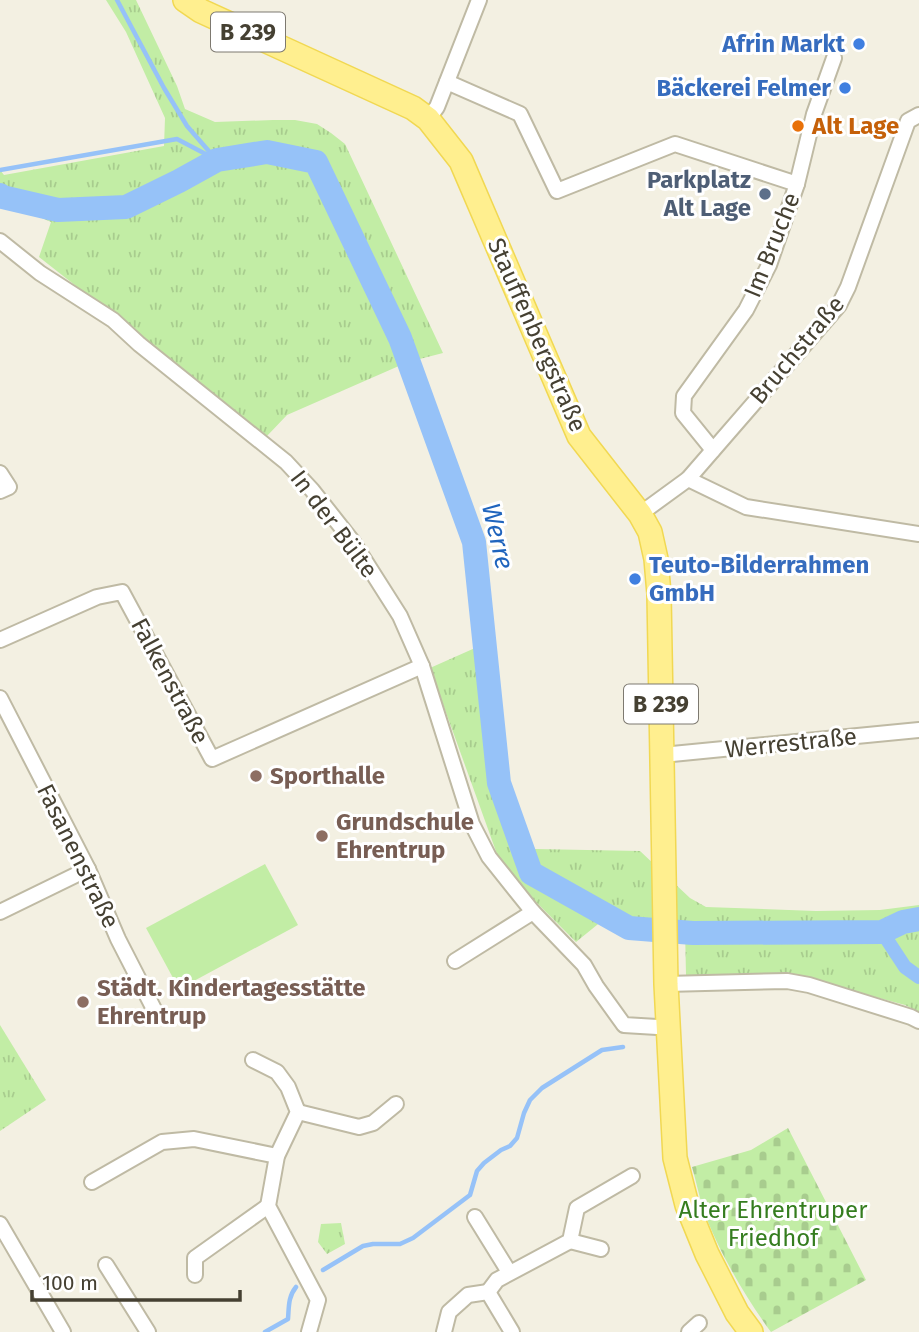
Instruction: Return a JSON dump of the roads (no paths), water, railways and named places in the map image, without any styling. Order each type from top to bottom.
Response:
[{"type":"main road","name":"Stauffenbergstraße","points":[[185,0],[201,11],[413,108],[428,119],[461,161],[579,436],[640,514],[650,532],[659,594],[666,984]]},
{"type":"main road","name":"B 239","points":[[666,984],[675,1158],[687,1205],[707,1254],[737,1312],[751,1332]]},
{"type":"street","points":[[428,119],[437,107],[479,0]]},
{"type":"street","name":"Im Bruche","points":[[712,450],[683,413],[684,396],[746,310],[769,265],[797,184],[814,114],[834,58]]},
{"type":"street","points":[[447,82],[520,114],[557,191],[675,145],[797,184]]},
{"type":"street","name":"Bruchstraße","points":[[640,514],[688,479],[839,305],[848,287],[908,121],[919,115]]},
{"type":"street","name":"In der Bülte","points":[[0,241],[40,273],[113,320],[286,462],[312,489],[353,542],[400,616],[422,666],[472,824],[489,857],[533,912],[583,965],[624,1025],[668,1025]]},
{"type":"street","points":[[0,473],[9,486],[0,491]]},
{"type":"street","points":[[688,479],[746,507],[919,534]]},
{"type":"street","name":"Falkenstraße","points":[[2,635],[97,597],[122,592],[212,759],[422,666]]},
{"type":"street","name":"Fasanenstraße","points":[[0,698],[88,869],[118,939],[157,1015]]},
{"type":"street","name":"Werrestraße","points":[[662,755],[919,730]]},
{"type":"street","points":[[0,912],[88,869]]},
{"type":"street","points":[[455,961],[533,912]]},
{"type":"street","points":[[666,984],[788,981],[809,985],[919,1021]]},
{"type":"street","points":[[253,1060],[277,1072],[288,1087],[298,1112],[277,1156],[268,1206],[318,1300],[309,1332]]},
{"type":"street","points":[[298,1112],[359,1127],[373,1123],[396,1104]]},
{"type":"street","points":[[92,1182],[162,1142],[194,1139],[277,1156]]},
{"type":"street","points":[[570,1241],[577,1208],[632,1176]]},
{"type":"street","points":[[195,1275],[195,1258],[268,1206]]},
{"type":"street","points":[[475,1217],[509,1272]]},
{"type":"street","points":[[0,1224],[63,1332]]},
{"type":"street","points":[[444,1332],[449,1312],[468,1294],[488,1292],[497,1280],[509,1272],[570,1241],[601,1249]]},
{"type":"street","points":[[106,1265],[148,1332]]},
{"type":"street","points":[[488,1292],[512,1332]]},
{"type":"waterway","points":[[117,0],[187,126],[214,157]]},
{"type":"waterway","points":[[0,170],[177,139],[217,160]]},
{"type":"waterway","name":"Werre","points":[[0,195],[58,210],[126,207],[217,160],[267,152],[316,162],[400,338],[474,542],[499,783],[531,873],[629,928],[693,933],[882,932],[903,922],[919,919]]},
{"type":"waterway","points":[[882,932],[905,967],[919,977]]},
{"type":"waterway","points":[[323,1270],[363,1246],[400,1244],[413,1238],[470,1195],[477,1171],[517,1138],[530,1100],[542,1088],[602,1050],[623,1047]]},
{"type":"waterway","points":[[265,1332],[288,1319],[290,1298],[296,1287]]},
{"type":"place","name":"Afrin Markt","points":[[859,44]]},
{"type":"place","name":"Bäckerei Felmer","points":[[845,88]]},
{"type":"place","name":"Alt Lage","points":[[798,126]]},
{"type":"place","name":"Parkplatz Alt Lage","points":[[765,194]]},
{"type":"place","name":"Teuto-Bilderrahmen GmbH","points":[[635,579]]},
{"type":"place","name":"Sporthalle","points":[[256,776]]},
{"type":"place","name":"Grundschule Ehrentrup","points":[[322,836]]},
{"type":"place","name":"Städt. Kindertagesstätte Ehrentrup","points":[[83,1002]]},
{"type":"park label","name":"Alter Ehrentruper Friedhof","points":[[773,1224]]}]
